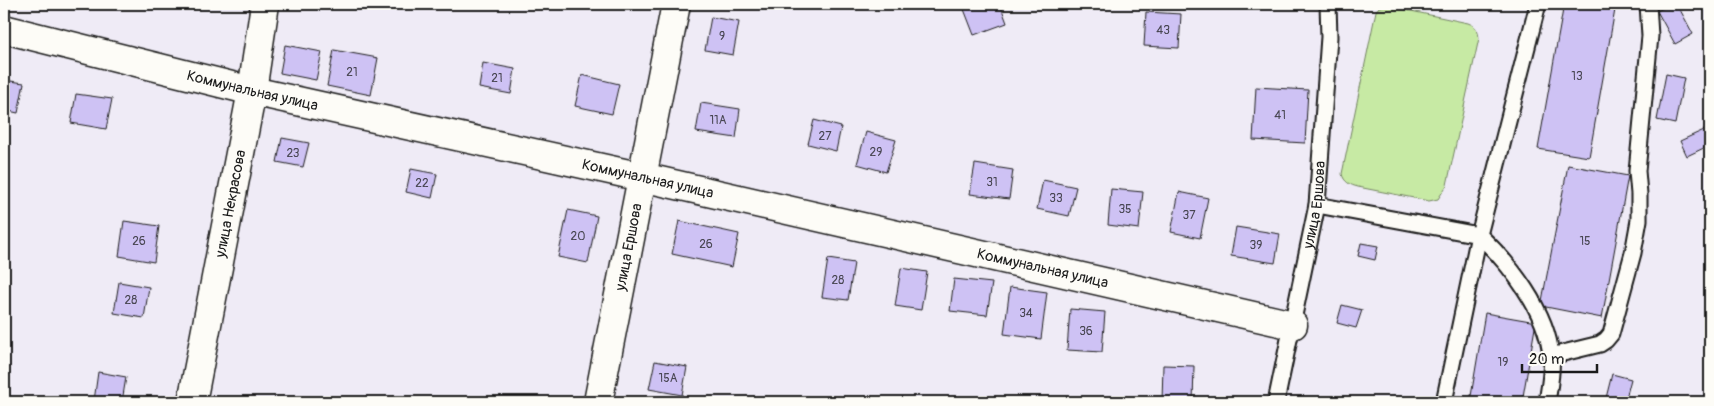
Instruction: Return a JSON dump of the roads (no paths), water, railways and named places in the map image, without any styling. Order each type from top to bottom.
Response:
[{"type":"street","name":"улица Некрасова","points":[[192,402],[252,91],[265,4]]},
{"type":"street","name":"улица Ершова","points":[[598,402],[676,4]]},
{"type":"street","name":"Коммунальная улица","points":[[4,29],[252,91],[642,177],[1293,325]]},
{"type":"lane","name":"улица Ершова","points":[[1276,402],[1317,205],[1329,37],[1328,4]]},
{"type":"lane","points":[[1444,402],[1479,235],[1538,4]]},
{"type":"lane","points":[[1551,356],[1600,344],[1611,334],[1633,253],[1639,220],[1637,171],[1650,36],[1648,4]]},
{"type":"lane","points":[[1317,205],[1479,235],[1500,255],[1525,288],[1544,327],[1551,356],[1547,402]]}]
